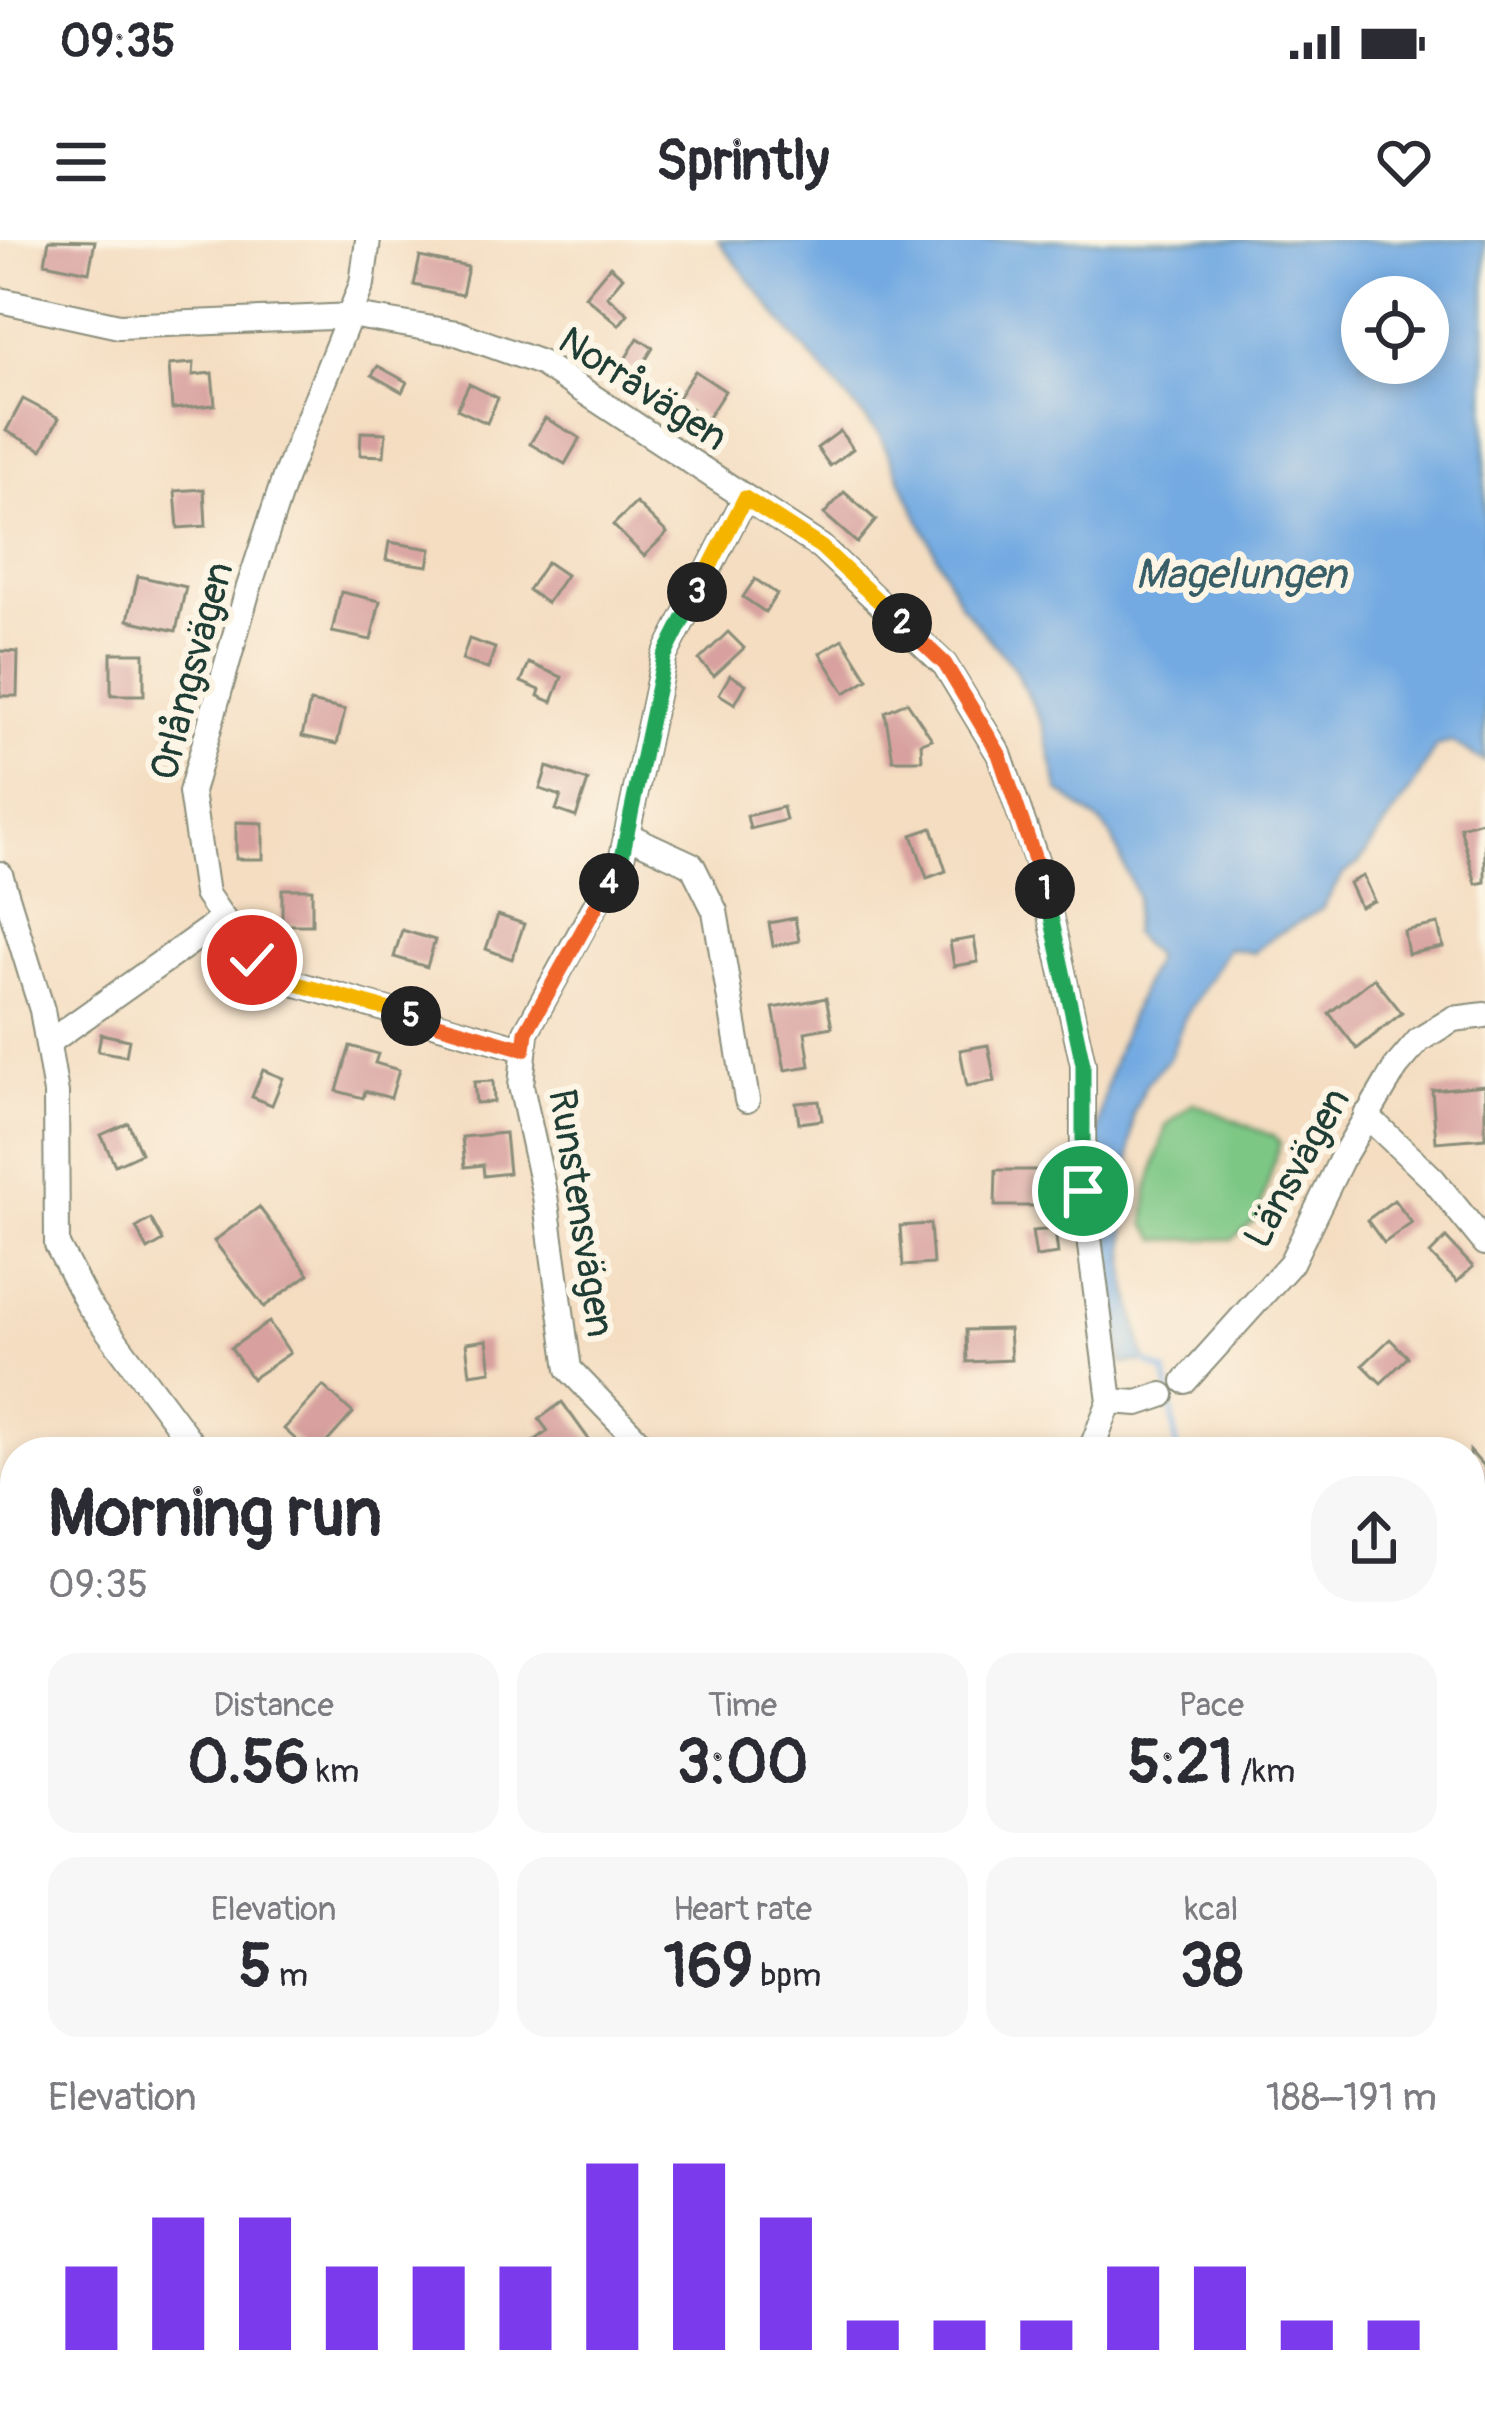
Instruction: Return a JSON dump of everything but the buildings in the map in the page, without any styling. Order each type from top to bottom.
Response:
[{"type":"street","name":"Orlångsvägen","points":[[368,240],[362,284],[285,477],[191,792],[206,894],[252,960],[290,982],[524,1049]]},
{"type":"street","name":"Norråvägen","points":[[0,300],[119,326],[351,317],[457,333],[542,363],[821,547],[945,664],[999,754],[1041,874],[1083,1064],[1083,1191],[1110,1401],[1096,1437]]},
{"type":"street","name":"Runstensvägen","points":[[635,1437],[569,1369],[545,1196],[521,1086],[524,1049],[526,1032],[622,857],[664,657],[745,498]]},
{"type":"street","points":[[627,835],[692,865],[715,911],[747,1100]]},
{"type":"street","points":[[0,874],[42,1010],[56,1093],[56,1245],[88,1304],[187,1437]]},
{"type":"street","points":[[48,1043],[223,919]]},
{"type":"street","name":"Länsvägen","points":[[1110,1401],[1138,1403],[1173,1388],[1291,1263],[1366,1114],[1419,1040],[1453,1019],[1485,1016]]},
{"type":"street","points":[[1366,1114],[1432,1179],[1485,1243]]},
{"type":"green space","points":[[1193,1103],[1280,1143],[1257,1219],[1233,1239],[1158,1240],[1145,1224],[1148,1190],[1166,1126]]},
{"type":"water","name":"Magelungen","points":[[718,240],[1485,240],[1485,762],[1451,742],[1436,746],[1412,788],[1359,863],[1342,875],[1322,909],[1253,953],[1228,948],[1184,1019],[1170,1057],[1146,1084],[1133,1114],[1125,1223],[1127,1282],[1146,1362],[1122,1364],[1103,1244],[1096,1153],[1108,1081],[1155,957],[1132,933],[1137,897],[1112,837],[1059,791],[1043,725],[1014,668],[960,604],[879,434]]},
{"type":"waterway","points":[[1146,1362],[1165,1372],[1175,1437]]},
{"type":"route","points":[[252,960],[290,982],[524,1049],[526,1032],[622,857],[664,657],[745,498],[821,547],[945,664],[999,754],[1041,874],[1083,1064],[1083,1191]]}]
